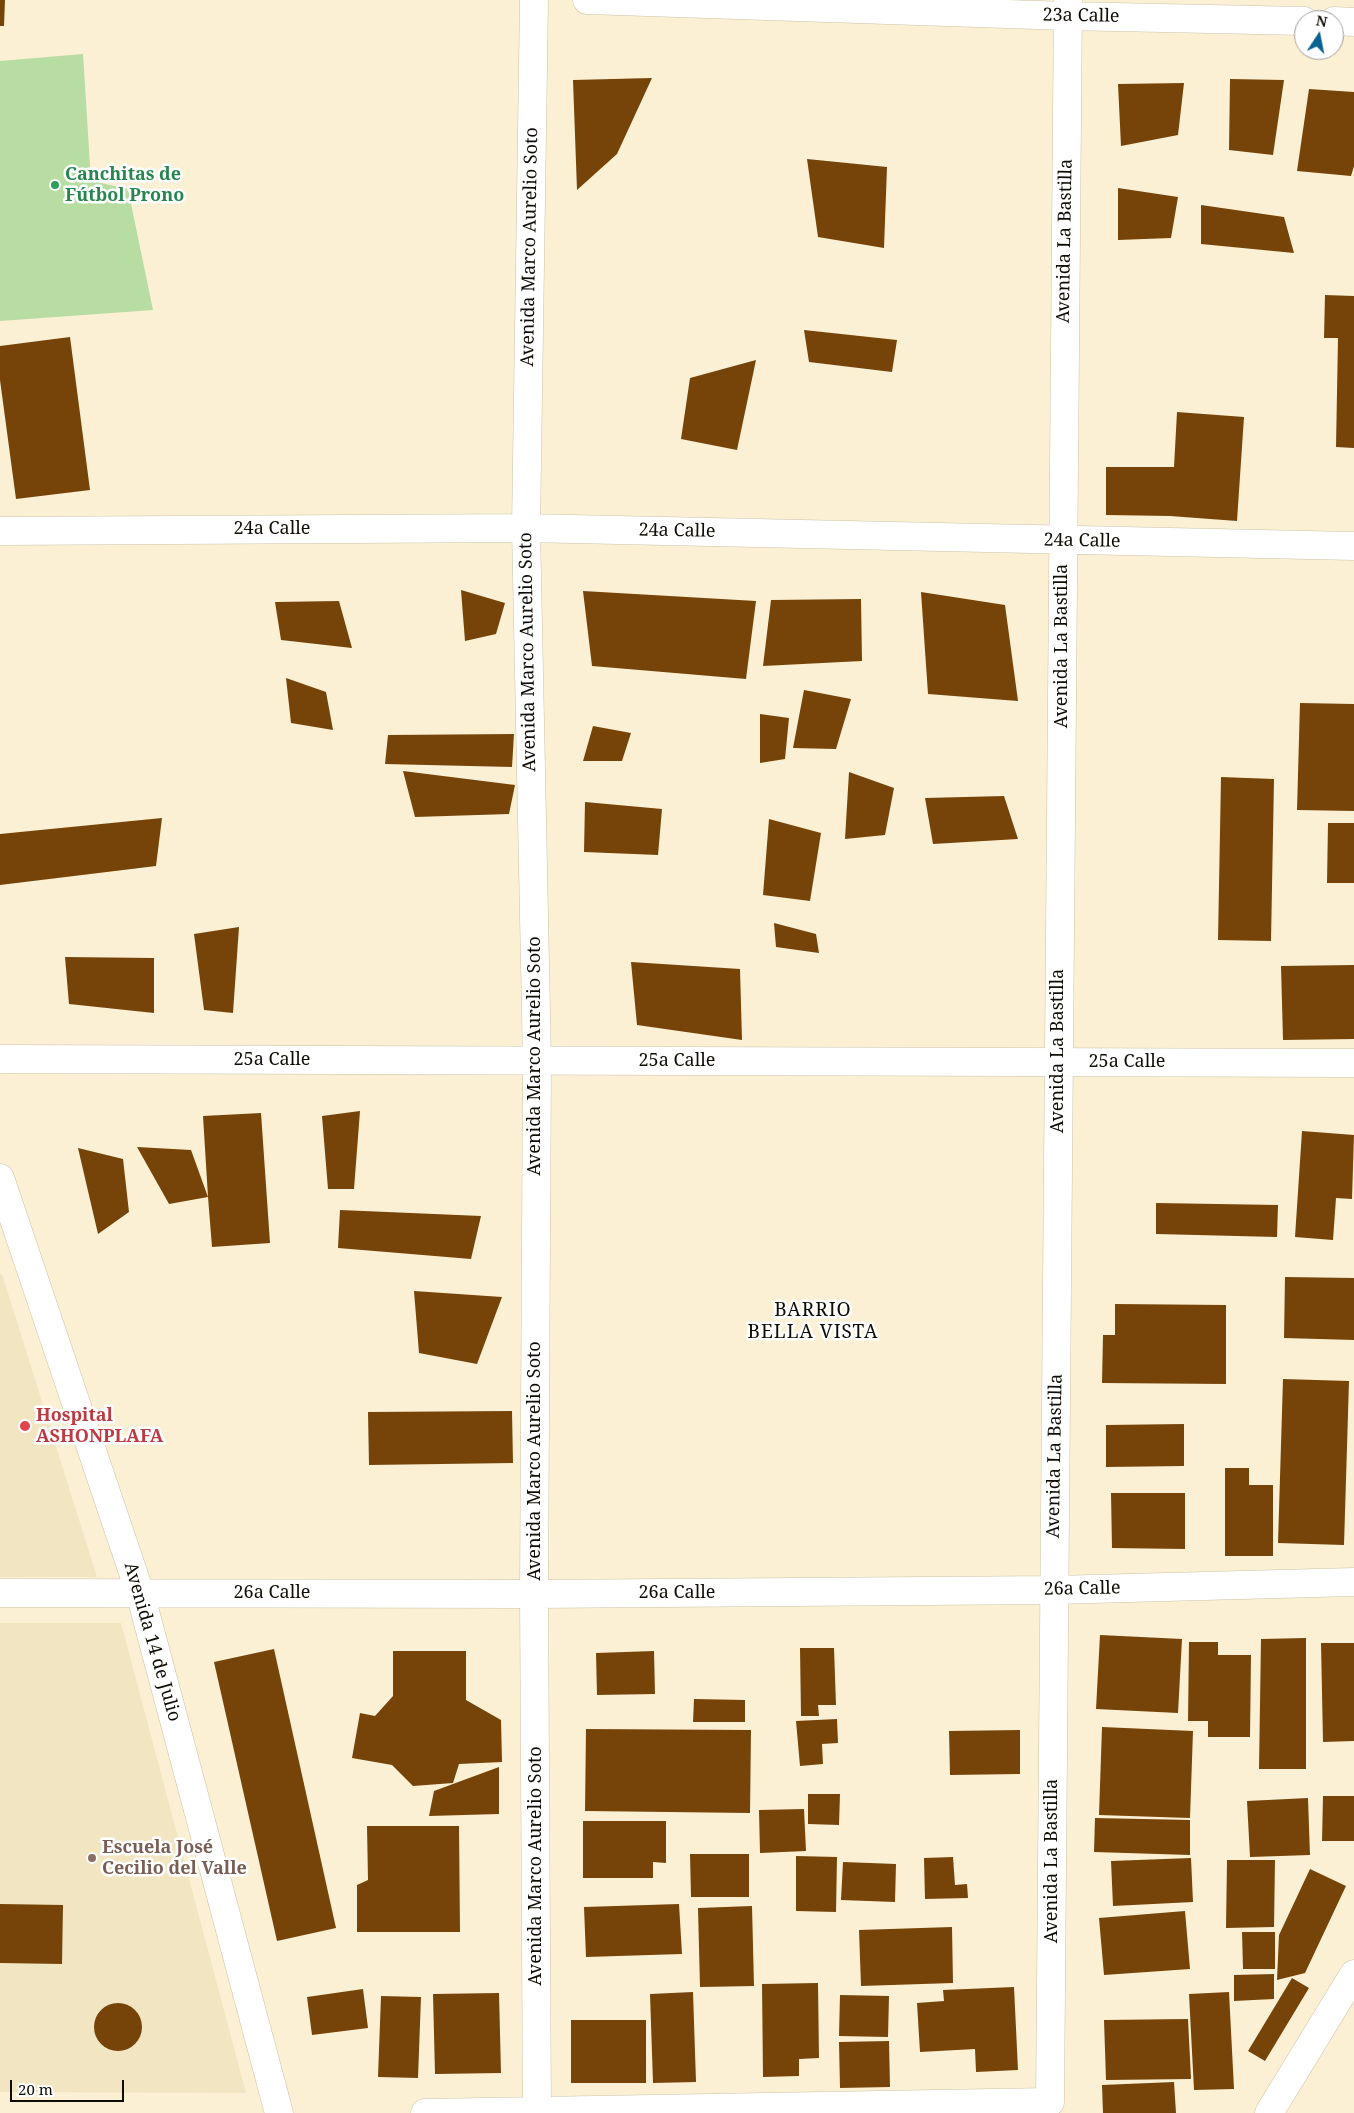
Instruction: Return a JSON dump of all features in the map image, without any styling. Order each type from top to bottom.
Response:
[{"type":"street","name":"Avenida Marco Aurelio Soto","points":[[534,0],[526,528],[537,1060],[534,1594],[537,2112]]},
{"type":"street","name":"23a Calle","points":[[587,0],[1067,8],[1294,20]]},
{"type":"street","name":"Avenida La Bastilla","points":[[537,2112],[1050,2102],[1067,8]]},
{"type":"street","name":"24a Calle","points":[[0,531],[526,528],[1354,546]]},
{"type":"street","name":"25a Calle","points":[[0,1059],[1354,1063]]},
{"type":"street","name":"Avenida 14 de Julio","points":[[0,1178],[140,1593],[279,2113]]},
{"type":"street","name":"26a Calle","points":[[0,1592],[534,1594],[1054,1590],[1354,1582]]},
{"type":"street","points":[[1269,2113],[1354,1974]]},
{"type":"street","points":[[425,2113],[537,2112]]},
{"type":"shaded area","name":"Hospital ASHONPLAFA","points":[[0,1274],[2,1274],[97,1577],[0,1577]]},
{"type":"shaded area","name":"Escuela José Cecilio del Valle","points":[[0,1623],[121,1623],[246,2093],[0,2092]]},
{"type":"green space","name":"Canchitas de Fútbol Prono","points":[[83,54],[91,181],[128,189],[153,310],[0,321],[0,61]]},
{"type":"building","points":[[0,0],[5,0],[4,26],[0,26]]},
{"type":"building","points":[[652,78],[617,154],[577,190],[573,80]]},
{"type":"building","points":[[1230,79],[1284,80],[1273,155],[1229,150]]},
{"type":"building","points":[[1184,83],[1178,135],[1121,146],[1118,84]]},
{"type":"building","points":[[1309,89],[1354,92],[1354,166],[1351,176],[1297,171]]},
{"type":"building","points":[[807,159],[887,167],[884,248],[818,237]]},
{"type":"building","points":[[1118,188],[1178,197],[1171,238],[1118,240]]},
{"type":"building","points":[[1201,205],[1284,217],[1294,253],[1201,244]]},
{"type":"building","points":[[1325,295],[1354,296],[1354,448],[1336,447],[1338,338],[1324,338]]},
{"type":"building","points":[[804,330],[897,340],[892,372],[809,362]]},
{"type":"building","points":[[70,337],[90,490],[16,499],[0,380],[0,346]]},
{"type":"building","points":[[756,360],[737,450],[681,439],[690,378]]},
{"type":"building","points":[[1177,412],[1244,417],[1237,521],[1170,516],[1106,515],[1106,467],[1174,467]]},
{"type":"building","points":[[461,590],[505,603],[496,634],[465,641]]},
{"type":"building","points":[[583,591],[756,601],[746,679],[592,666]]},
{"type":"building","points":[[921,592],[1005,605],[1018,701],[928,694]]},
{"type":"building","points":[[861,599],[862,661],[763,666],[771,600]]},
{"type":"building","points":[[339,601],[352,648],[281,640],[275,602]]},
{"type":"building","points":[[286,678],[326,692],[333,730],[291,723]]},
{"type":"building","points":[[804,690],[851,699],[836,749],[793,748]]},
{"type":"building","points":[[1300,703],[1354,704],[1354,811],[1297,810]]},
{"type":"building","points":[[760,714],[789,718],[785,759],[760,763]]},
{"type":"building","points":[[593,726],[631,733],[622,761],[583,761]]},
{"type":"building","points":[[514,734],[512,767],[385,764],[388,735]]},
{"type":"building","points":[[403,771],[515,785],[509,814],[415,817]]},
{"type":"building","points":[[849,772],[894,788],[885,835],[845,839]]},
{"type":"building","points":[[1221,777],[1274,779],[1271,941],[1218,940]]},
{"type":"building","points":[[1004,796],[1018,839],[933,844],[925,798]]},
{"type":"building","points":[[585,802],[662,809],[658,855],[584,852]]},
{"type":"building","points":[[162,818],[156,866],[0,885],[0,834]]},
{"type":"building","points":[[769,819],[821,833],[810,901],[763,895]]},
{"type":"building","points":[[1328,823],[1354,823],[1354,883],[1327,883]]},
{"type":"building","points":[[774,923],[816,934],[819,953],[776,947]]},
{"type":"building","points":[[239,927],[233,1013],[204,1010],[194,934]]},
{"type":"building","points":[[65,957],[154,958],[154,1013],[69,1004]]},
{"type":"building","points":[[631,962],[740,969],[742,1040],[637,1025]]},
{"type":"building","points":[[1354,965],[1354,1039],[1283,1040],[1281,966]]},
{"type":"building","points":[[360,1111],[354,1189],[328,1189],[322,1116]]},
{"type":"building","points":[[261,1113],[270,1243],[212,1247],[203,1116]]},
{"type":"building","points":[[1302,1131],[1354,1135],[1352,1199],[1336,1198],[1333,1240],[1295,1237]]},
{"type":"building","points":[[137,1147],[191,1150],[208,1197],[169,1204]]},
{"type":"building","points":[[78,1148],[123,1159],[129,1212],[98,1234]]},
{"type":"building","points":[[1156,1203],[1278,1205],[1277,1237],[1156,1234]]},
{"type":"building","points":[[340,1210],[481,1216],[471,1259],[338,1248]]},
{"type":"building","points":[[1285,1277],[1354,1278],[1354,1340],[1284,1338]]},
{"type":"building","points":[[414,1291],[502,1297],[477,1364],[419,1353]]},
{"type":"building","points":[[1115,1304],[1226,1305],[1226,1384],[1102,1383],[1103,1335],[1115,1335]]},
{"type":"building","points":[[1283,1379],[1349,1381],[1344,1545],[1278,1543]]},
{"type":"building","points":[[512,1411],[513,1463],[369,1465],[368,1412]]},
{"type":"building","points":[[1184,1424],[1184,1466],[1106,1467],[1106,1425]]},
{"type":"building","points":[[1225,1468],[1249,1468],[1249,1485],[1273,1485],[1273,1556],[1225,1556]]},
{"type":"building","points":[[1111,1493],[1185,1493],[1185,1549],[1112,1548]]},
{"type":"building","points":[[1100,1635],[1182,1639],[1178,1713],[1096,1709]]},
{"type":"building","points":[[1306,1638],[1306,1769],[1259,1769],[1261,1639]]},
{"type":"building","points":[[1189,1642],[1218,1642],[1218,1655],[1251,1655],[1250,1737],[1208,1737],[1208,1721],[1188,1721]]},
{"type":"building","points":[[1321,1643],[1354,1643],[1354,1741],[1323,1742]]},
{"type":"building","points":[[800,1648],[834,1648],[836,1705],[818,1705],[819,1716],[801,1716]]},
{"type":"building","points":[[274,1649],[336,1928],[277,1941],[214,1662]]},
{"type":"building","points":[[393,1651],[466,1651],[466,1700],[501,1720],[502,1762],[459,1764],[453,1783],[413,1786],[392,1765],[352,1758],[360,1713],[375,1716],[393,1696]]},
{"type":"building","points":[[654,1651],[655,1694],[597,1695],[596,1653]]},
{"type":"building","points":[[694,1699],[745,1700],[745,1722],[693,1722]]},
{"type":"building","points":[[837,1719],[838,1743],[822,1744],[823,1764],[800,1766],[796,1721]]},
{"type":"building","points":[[1102,1727],[1193,1731],[1190,1818],[1099,1815]]},
{"type":"building","points":[[586,1729],[751,1730],[750,1813],[585,1811]]},
{"type":"building","points":[[1020,1730],[1020,1774],[950,1775],[949,1731]]},
{"type":"building","points":[[499,1767],[499,1814],[429,1816],[434,1791]]},
{"type":"building","points":[[808,1794],[840,1794],[839,1825],[808,1824]]},
{"type":"building","points":[[1323,1796],[1354,1796],[1354,1841],[1322,1841]]},
{"type":"building","points":[[1308,1798],[1310,1855],[1250,1857],[1247,1801]]},
{"type":"building","points":[[804,1809],[806,1851],[760,1853],[759,1810]]},
{"type":"building","points":[[1095,1818],[1190,1820],[1190,1855],[1094,1852]]},
{"type":"building","points":[[583,1821],[666,1821],[666,1863],[653,1862],[653,1878],[583,1878]]},
{"type":"building","points":[[367,1826],[459,1826],[460,1932],[357,1932],[357,1885],[368,1880]]},
{"type":"building","points":[[690,1854],[749,1854],[749,1897],[691,1897]]},
{"type":"building","points":[[796,1856],[837,1857],[836,1912],[796,1911]]},
{"type":"building","points":[[953,1857],[955,1885],[967,1884],[968,1898],[925,1899],[924,1858]]},
{"type":"building","points":[[1191,1858],[1193,1902],[1113,1906],[1111,1861]]},
{"type":"building","points":[[1227,1860],[1275,1860],[1274,1927],[1226,1928]]},
{"type":"building","points":[[843,1862],[896,1864],[895,1902],[841,1900]]},
{"type":"building","points":[[1310,1869],[1346,1886],[1305,1973],[1277,1980],[1279,1935]]},
{"type":"building","points":[[0,1904],[63,1905],[62,1964],[0,1963]]},
{"type":"building","points":[[679,1904],[682,1954],[586,1957],[584,1907]]},
{"type":"building","points":[[752,1906],[754,1986],[700,1987],[698,1908]]},
{"type":"building","points":[[1185,1911],[1190,1969],[1104,1975],[1099,1918]]},
{"type":"building","points":[[952,1927],[953,1983],[861,1986],[859,1930]]},
{"type":"building","points":[[1242,1932],[1275,1932],[1275,1969],[1243,1969]]},
{"type":"building","points":[[1274,1974],[1274,1999],[1234,2001],[1234,1975]]},
{"type":"building","points":[[1292,1978],[1309,1988],[1265,2061],[1248,2051]]},
{"type":"building","points":[[818,1983],[819,2058],[799,2059],[799,2076],[763,2077],[762,1984]]},
{"type":"building","points":[[1014,1987],[1018,2070],[976,2072],[975,2049],[920,2052],[917,2003],[944,2001],[943,1990]]},
{"type":"building","points":[[363,1989],[368,2028],[312,2035],[307,1997]]},
{"type":"building","points":[[693,1992],[696,2082],[653,2083],[650,1994]]},
{"type":"building","points":[[1229,1992],[1234,2089],[1194,2090],[1189,1994]]},
{"type":"building","points":[[499,1993],[501,2073],[435,2074],[433,1994]]},
{"type":"building","points":[[840,1995],[889,1996],[888,2037],[839,2036]]},
{"type":"building","points":[[381,1996],[421,1997],[418,2078],[378,2077]]},
{"type":"building","points":[[113,2003],[123,2003],[135,2010],[142,2022],[142,2032],[135,2044],[123,2051],[113,2051],[105,2047],[98,2040],[94,2032],[94,2022],[98,2014],[105,2007]]},
{"type":"building","points":[[1188,2019],[1191,2079],[1106,2080],[1104,2020]]},
{"type":"building","points":[[571,2020],[646,2020],[646,2083],[571,2083]]},
{"type":"building","points":[[889,2041],[890,2087],[840,2088],[839,2042]]},
{"type":"building","points":[[1174,2082],[1176,2113],[1103,2113],[1102,2085]]},
{"type":"place","name":"Canchitas de Fútbol Prono","points":[[55,185]]},
{"type":"place","name":"Hospital ASHONPLAFA","points":[[25,1426]]},
{"type":"place","name":"Escuela José Cecilio del Valle","points":[[92,1858]]},
{"type":"district","name":"BARRIO BELLA VISTA","points":[[813,1322]]}]
